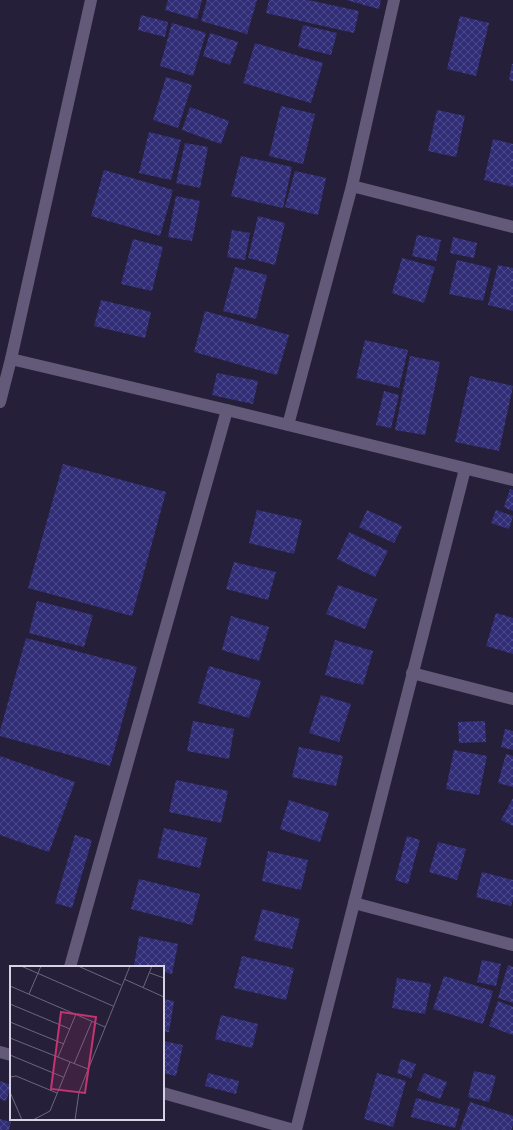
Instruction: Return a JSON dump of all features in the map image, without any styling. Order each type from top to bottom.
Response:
[{"type":"street","points":[[0,402],[11,359],[91,0]]},
{"type":"street","points":[[288,425],[352,186],[394,0]]},
{"type":"street","points":[[352,186],[513,228]]},
{"type":"street","points":[[11,359],[228,410],[513,480]]},
{"type":"street","points":[[70,966],[228,410]]},
{"type":"street","points":[[164,1094],[295,1130],[465,468]]},
{"type":"street","points":[[412,673],[513,699]]},
{"type":"street","points":[[354,903],[513,945]]},
{"type":"street","points":[[0,1052],[10,1055]]},
{"type":"building","points":[[168,0],[202,0],[197,19],[165,10]]},
{"type":"building","points":[[207,0],[257,0],[247,34],[201,21]]},
{"type":"building","points":[[269,0],[308,0],[359,11],[354,33],[266,13]]},
{"type":"building","points":[[346,0],[381,0],[379,9]]},
{"type":"building","points":[[141,15],[168,22],[165,37],[138,30]]},
{"type":"building","points":[[460,16],[489,23],[476,76],[447,69]]},
{"type":"building","points":[[172,23],[206,33],[193,76],[160,66]]},
{"type":"building","points":[[303,25],[337,33],[331,55],[298,47]]},
{"type":"building","points":[[210,33],[238,42],[230,65],[203,56]]},
{"type":"building","points":[[255,43],[323,63],[311,103],[243,83]]},
{"type":"building","points":[[513,64],[513,81],[509,80]]},
{"type":"building","points":[[166,77],[192,85],[178,128],[153,120]]},
{"type":"building","points":[[281,106],[315,114],[303,164],[269,156]]},
{"type":"building","points":[[190,107],[229,121],[221,144],[182,130]]},
{"type":"building","points":[[437,110],[465,116],[456,157],[428,151]]},
{"type":"building","points":[[149,132],[181,140],[171,180],[139,173]]},
{"type":"building","points":[[493,139],[513,144],[513,187],[484,180]]},
{"type":"building","points":[[185,143],[208,147],[200,188],[176,183]]},
{"type":"building","points":[[241,156],[292,167],[283,208],[231,196]]},
{"type":"building","points":[[104,170],[173,190],[160,236],[91,216]]},
{"type":"building","points":[[295,171],[326,178],[318,215],[285,207]]},
{"type":"building","points":[[176,196],[200,201],[192,241],[168,237]]},
{"type":"building","points":[[258,216],[285,223],[275,265],[248,258]]},
{"type":"building","points":[[232,230],[250,233],[245,260],[227,257]]},
{"type":"building","points":[[417,235],[441,240],[436,261],[412,256]]},
{"type":"building","points":[[453,237],[477,243],[474,258],[450,253]]},
{"type":"building","points":[[133,239],[163,247],[152,291],[121,284]]},
{"type":"building","points":[[402,258],[435,267],[424,303],[392,293]]},
{"type":"building","points":[[457,260],[491,268],[483,301],[449,294]]},
{"type":"building","points":[[498,265],[513,268],[513,311],[488,305]]},
{"type":"building","points":[[235,267],[267,275],[256,319],[223,311]]},
{"type":"building","points":[[101,300],[151,312],[145,338],[94,326]]},
{"type":"building","points":[[205,311],[289,335],[277,375],[194,352]]},
{"type":"building","points":[[365,340],[408,350],[399,388],[356,378]]},
{"type":"building","points":[[410,356],[440,362],[425,435],[395,430]]},
{"type":"building","points":[[217,373],[258,381],[253,404],[212,395]]},
{"type":"building","points":[[470,376],[513,386],[499,451],[455,442]]},
{"type":"building","points":[[384,391],[399,395],[391,428],[376,425]]},
{"type":"building","points":[[63,464],[166,492],[132,616],[28,588]]},
{"type":"building","points":[[510,489],[513,490],[513,511],[504,507]]},
{"type":"building","points":[[257,510],[302,520],[294,554],[249,543]]},
{"type":"building","points":[[367,510],[402,526],[394,543],[359,527]]},
{"type":"building","points":[[496,510],[513,516],[509,529],[491,523]]},
{"type":"building","points":[[349,532],[388,551],[375,577],[337,559]]},
{"type":"building","points":[[234,562],[276,572],[268,600],[226,589]]},
{"type":"building","points":[[338,585],[377,599],[365,629],[326,614]]},
{"type":"building","points":[[37,601],[93,615],[84,647],[29,633]]},
{"type":"building","points":[[496,613],[513,618],[513,654],[486,646]]},
{"type":"building","points":[[231,616],[269,627],[259,661],[222,650]]},
{"type":"building","points":[[26,638],[137,667],[110,766],[0,736],[0,731]]},
{"type":"building","points":[[335,640],[373,651],[363,685],[325,675]]},
{"type":"building","points":[[209,666],[261,681],[249,718],[198,703]]},
{"type":"building","points":[[321,695],[351,704],[339,742],[309,733]]},
{"type":"building","points":[[193,721],[234,729],[229,759],[187,751]]},
{"type":"building","points":[[485,721],[486,742],[459,743],[458,722]]},
{"type":"building","points":[[505,729],[513,731],[513,750],[501,747]]},
{"type":"building","points":[[299,747],[343,756],[336,786],[292,777]]},
{"type":"building","points":[[454,750],[487,756],[479,795],[446,789]]},
{"type":"building","points":[[506,754],[513,756],[513,787],[498,783]]},
{"type":"building","points":[[0,756],[75,782],[49,852],[0,835]]},
{"type":"building","points":[[176,780],[228,791],[221,823],[169,812]]},
{"type":"building","points":[[513,798],[513,826],[501,820]]},
{"type":"building","points":[[289,800],[329,813],[320,842],[280,829]]},
{"type":"building","points":[[164,828],[207,838],[200,868],[157,858]]},
{"type":"building","points":[[75,835],[92,840],[72,908],[55,903]]},
{"type":"building","points":[[407,836],[420,840],[408,884],[395,880]]},
{"type":"building","points":[[438,842],[466,849],[457,880],[429,872]]},
{"type":"building","points":[[268,851],[308,860],[301,890],[262,881]]},
{"type":"building","points":[[482,872],[513,880],[513,899],[511,906],[476,897]]},
{"type":"building","points":[[139,879],[200,894],[192,925],[131,909]]},
{"type":"building","points":[[262,909],[300,919],[292,949],[254,940]]},
{"type":"building","points":[[139,936],[178,944],[172,974],[164,972],[164,966],[134,966]]},
{"type":"building","points":[[242,956],[294,968],[286,1000],[234,988]]},
{"type":"building","points":[[482,960],[501,964],[496,986],[477,982]]},
{"type":"building","points":[[508,965],[513,967],[513,1003],[498,998]]},
{"type":"building","points":[[444,976],[493,991],[483,1024],[433,1009]]},
{"type":"building","points":[[397,978],[431,984],[425,1014],[392,1008]]},
{"type":"building","points":[[164,999],[174,1001],[169,1032],[164,1032]]},
{"type":"building","points":[[498,1001],[513,1007],[513,1035],[489,1026]]},
{"type":"building","points":[[221,1015],[258,1024],[252,1048],[215,1039]]},
{"type":"building","points":[[164,1041],[183,1045],[176,1076],[164,1073]]},
{"type":"building","points":[[401,1059],[416,1064],[411,1078],[397,1073]]},
{"type":"building","points":[[474,1071],[496,1076],[489,1102],[468,1097]]},
{"type":"building","points":[[208,1073],[239,1081],[236,1094],[205,1086]]},
{"type":"building","points":[[377,1073],[406,1081],[393,1127],[364,1119]]},
{"type":"building","points":[[424,1073],[447,1082],[440,1099],[417,1090]]},
{"type":"building","points":[[0,1081],[10,1085],[10,1088],[6,1101],[0,1099]]},
{"type":"building","points":[[416,1098],[460,1109],[455,1128],[411,1117]]},
{"type":"building","points":[[470,1102],[513,1116],[513,1125],[511,1130],[460,1130]]},
{"type":"building","points":[[0,1119],[11,1122],[9,1130],[0,1130]]}]
